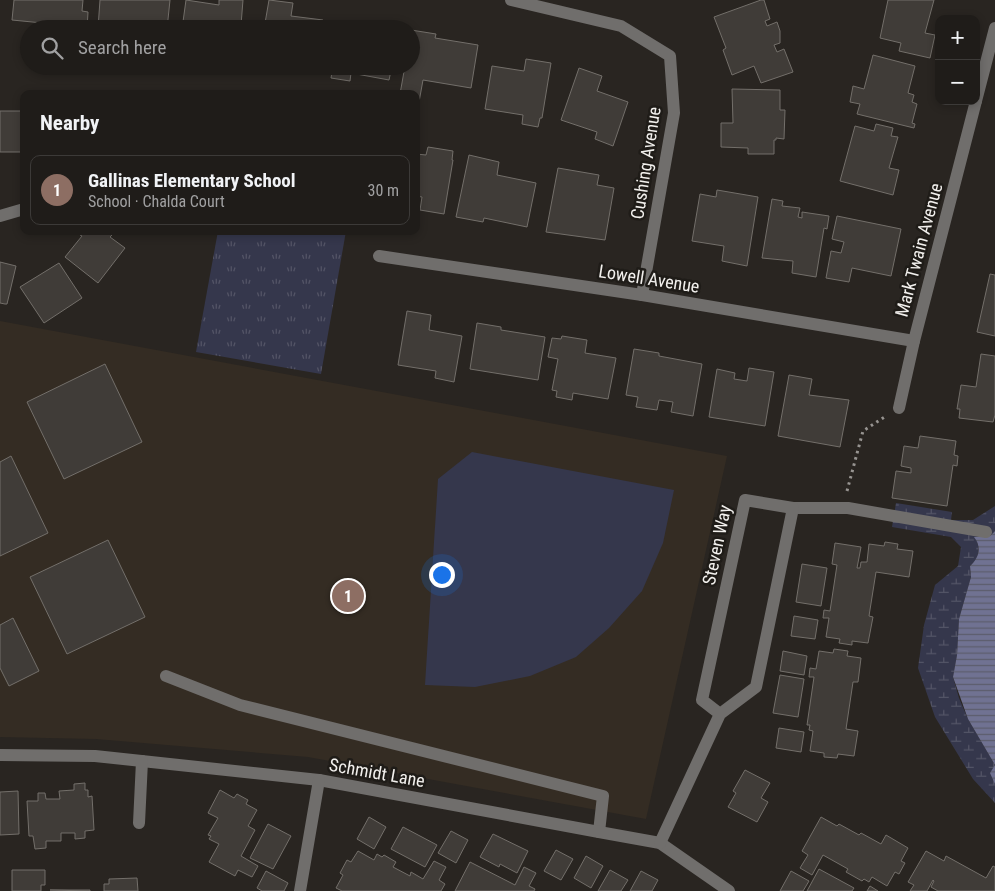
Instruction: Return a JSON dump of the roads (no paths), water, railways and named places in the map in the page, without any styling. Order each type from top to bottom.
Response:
[{"type":"street","name":"Cushing Avenue","points":[[511,0],[621,26],[670,56],[674,112],[642,296]]},
{"type":"street","name":"Mark Twain Avenue","points":[[980,86],[995,28]]},
{"type":"street","name":"Mark Twain Avenue","points":[[899,408],[914,341],[975,105]]},
{"type":"street","points":[[0,216],[20,211]]},
{"type":"street","name":"Lowell Avenue","points":[[379,256],[642,296],[914,341]]},
{"type":"street","name":"Steven Way","points":[[720,714],[702,700],[744,500],[793,508]]},
{"type":"street","points":[[660,843],[720,714],[756,688],[793,508],[848,508],[986,532]]},
{"type":"street","points":[[166,676],[240,705],[603,796],[599,832]]},
{"type":"street","name":"Schmidt Lane","points":[[0,755],[95,756],[318,780],[660,843],[729,891]]},
{"type":"street","points":[[139,823],[142,761]]},
{"type":"street","points":[[300,891],[318,780]]},
{"type":"place","name":"Gallinas Elementary School","points":[[348,596]]}]
